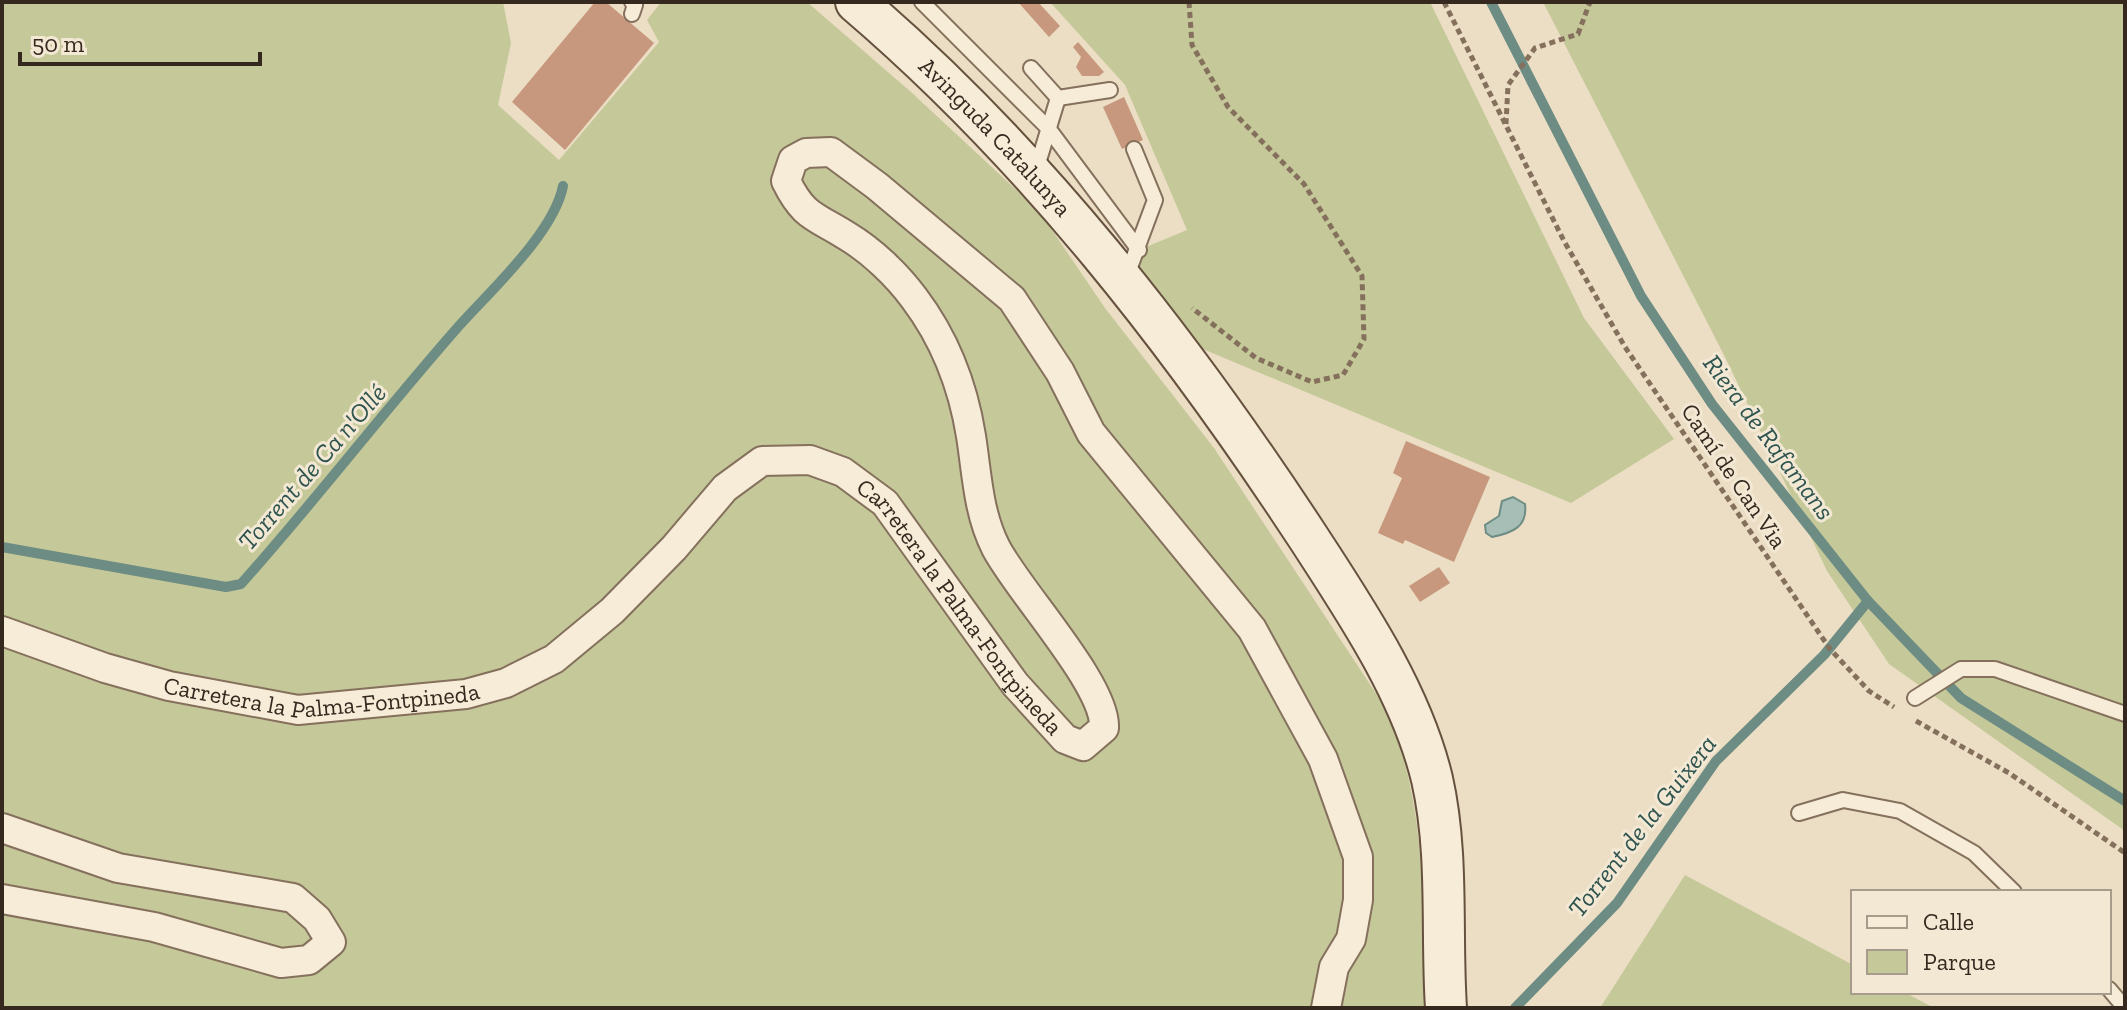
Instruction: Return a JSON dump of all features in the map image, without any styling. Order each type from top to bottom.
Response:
[{"type":"main road","name":"Avinguda Catalunya","points":[[856,2],[953,91],[1034,177],[1131,266],[1291,512],[1380,656],[1411,719],[1431,776],[1441,825],[1446,1008]]},
{"type":"street","name":"Carretera la Palma-Fontpineda","points":[[2,631],[105,668],[169,686],[298,710],[466,694],[506,683],[554,659],[612,611],[674,548],[725,488],[762,461],[810,460],[843,472],[885,503],[1015,684],[1065,739],[1083,746],[1104,728],[1105,714],[1081,670],[1014,579],[995,546],[983,516],[957,373],[937,333],[898,278],[848,236],[810,216],[786,181],[793,160],[806,153],[831,152],[1012,299],[1060,372],[1091,433],[1259,642],[1323,759],[1358,857],[1358,900],[1351,939],[1334,967],[1326,1008]]},
{"type":"street","points":[[2,828],[118,868],[293,898],[317,919],[331,942],[309,960],[281,963],[154,927],[2,899]]},
{"type":"lane","points":[[922,2],[1048,128],[1131,266]]},
{"type":"lane","points":[[1031,68],[1058,98]]},
{"type":"lane","points":[[1058,98],[1110,90]]},
{"type":"lane","points":[[1034,177],[1058,98]]},
{"type":"lane","points":[[1131,266],[1155,200],[1134,149]]},
{"type":"lane","points":[[1915,698],[1961,669],[1995,669],[2125,714]]},
{"type":"lane","points":[[1799,813],[1843,800],[1900,811],[1974,853],[2012,890]]},
{"type":"lane","points":[[2111,991],[2125,1008]]},
{"type":"path","points":[[1189,2],[1192,45],[1228,107],[1304,184],[1362,276],[1364,339],[1343,375],[1312,382],[1256,358],[1191,307]]},
{"type":"path","name":"Camí de Can Via","points":[[1444,2],[1564,241],[1625,347],[1830,649],[1869,691],[1901,711]]},
{"type":"path","points":[[1506,125],[1508,85],[1535,48],[1578,34],[1590,2]]},
{"type":"path","points":[[1911,718],[2009,773],[2125,853]]},
{"type":"green space","points":[[2,2],[503,2],[511,43],[498,105],[559,160],[659,42],[647,20],[661,2],[807,2],[911,92],[1039,211],[1105,308],[1214,448],[1377,695],[1394,729],[1414,806],[1423,889],[1428,1008],[2,1008]]},
{"type":"green space","points":[[1050,2],[1430,2],[1584,318],[1674,439],[1571,503],[1198,347],[1129,254],[1187,230],[1125,85]]},
{"type":"green space","points":[[1543,2],[2125,2],[2125,831],[1889,664],[1827,571],[1726,359]]},
{"type":"green space","points":[[1685,875],[1851,964],[1851,994],[1908,994],[1934,1008],[1600,1008]]},
{"type":"water","points":[[1513,497],[1525,504],[1524,518],[1512,531],[1492,537],[1486,533],[1485,525],[1499,516],[1502,501]]},
{"type":"building","points":[[595,2],[606,2],[654,43],[565,150],[512,102]]},
{"type":"building","points":[[1018,2],[1038,2],[1060,26],[1049,37]]},
{"type":"building","points":[[1078,42],[1104,72],[1099,76],[1082,76],[1076,67],[1081,57],[1073,47]]},
{"type":"building","points":[[1124,97],[1143,140],[1122,149],[1103,107]]},
{"type":"building","points":[[1406,441],[1490,477],[1454,562],[1405,540],[1403,544],[1378,533],[1402,478],[1393,473]]},
{"type":"building","points":[[1439,567],[1450,583],[1420,602],[1409,586]]},
{"type":"waterway","name":"Riera de Rafamans","points":[[1491,2],[1641,296],[1712,404],[1868,601],[1961,698],[2125,801]]},
{"type":"waterway","name":"Torrent de Ca n'Ollé","points":[[2,547],[226,587],[241,584],[458,327],[519,261],[547,223],[563,186]]},
{"type":"waterway","name":"Torrent de la Guixera","points":[[1515,1008],[1617,903],[1716,761],[1824,655],[1868,601]]}]
